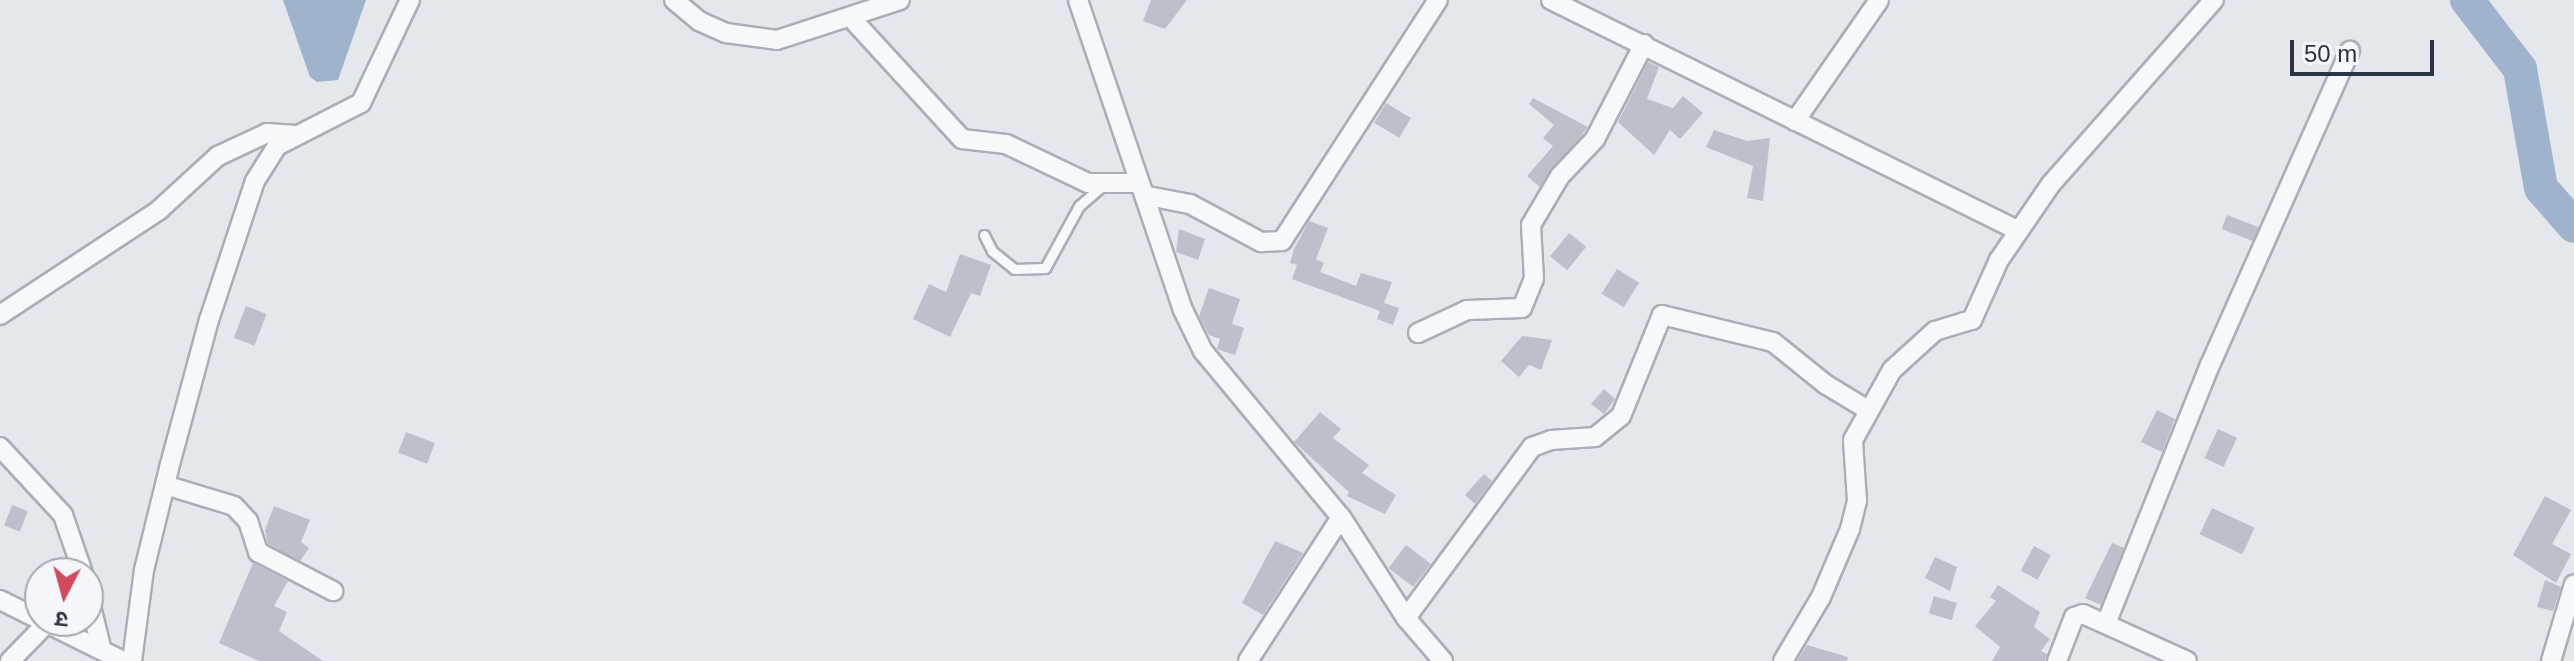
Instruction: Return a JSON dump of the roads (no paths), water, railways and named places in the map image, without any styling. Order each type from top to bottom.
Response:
[{"type":"street","points":[[132,661],[144,570],[165,485],[209,320],[255,181],[277,146],[293,135],[328,124],[361,103],[410,0]]},
{"type":"street","points":[[674,0],[699,21],[749,39],[777,40],[852,19],[900,0]]},
{"type":"street","points":[[1078,0],[1127,186],[1203,351],[1333,527],[1443,661]]},
{"type":"street","points":[[852,19],[962,139],[1006,144],[1074,179],[1127,186],[1190,204],[1261,242],[1282,241],[1438,0]]},
{"type":"street","points":[[1551,0],[2017,230]]},
{"type":"street","points":[[1795,121],[1879,0]]},
{"type":"street","points":[[1783,661],[1821,597],[1850,529],[1857,501],[1853,440],[1892,370],[1922,340],[1978,312],[2017,230],[2051,184],[2214,0]]},
{"type":"street","points":[[1418,333],[1467,310],[1522,308],[1534,279],[1531,225],[1560,176],[1595,139],[1644,44]]},
{"type":"street","points":[[2107,621],[2210,365],[2350,51]]},
{"type":"street","points":[[0,315],[159,210],[218,156],[267,133],[293,135]]},
{"type":"street","points":[[1406,618],[1532,447],[1551,440],[1595,437],[1621,416],[1662,315],[1773,342],[1825,384],[1868,410]]},
{"type":"street","points":[[0,447],[63,515],[77,557]]},
{"type":"street","points":[[165,485],[234,506],[248,521],[258,552],[333,591]]},
{"type":"street","points":[[1248,661],[1333,527]]},
{"type":"street","points":[[2551,661],[2574,584]]},
{"type":"street","points":[[0,600],[24,613]]},
{"type":"street","points":[[2057,661],[2074,617],[2107,621],[2187,661]]},
{"type":"street","points":[[10,661],[33,637]]},
{"type":"street","points":[[77,637],[123,661]]},
{"type":"street","points":[[99,637],[101,647]]},
{"type":"lane","points":[[984,235],[1002,262],[1035,272],[1056,255],[1079,206],[1127,186]]},
{"type":"water","points":[[283,0],[366,0],[338,80],[317,82],[310,77]]},
{"type":"waterway","points":[[2467,0],[2520,69],[2541,188],[2574,226]]}]
